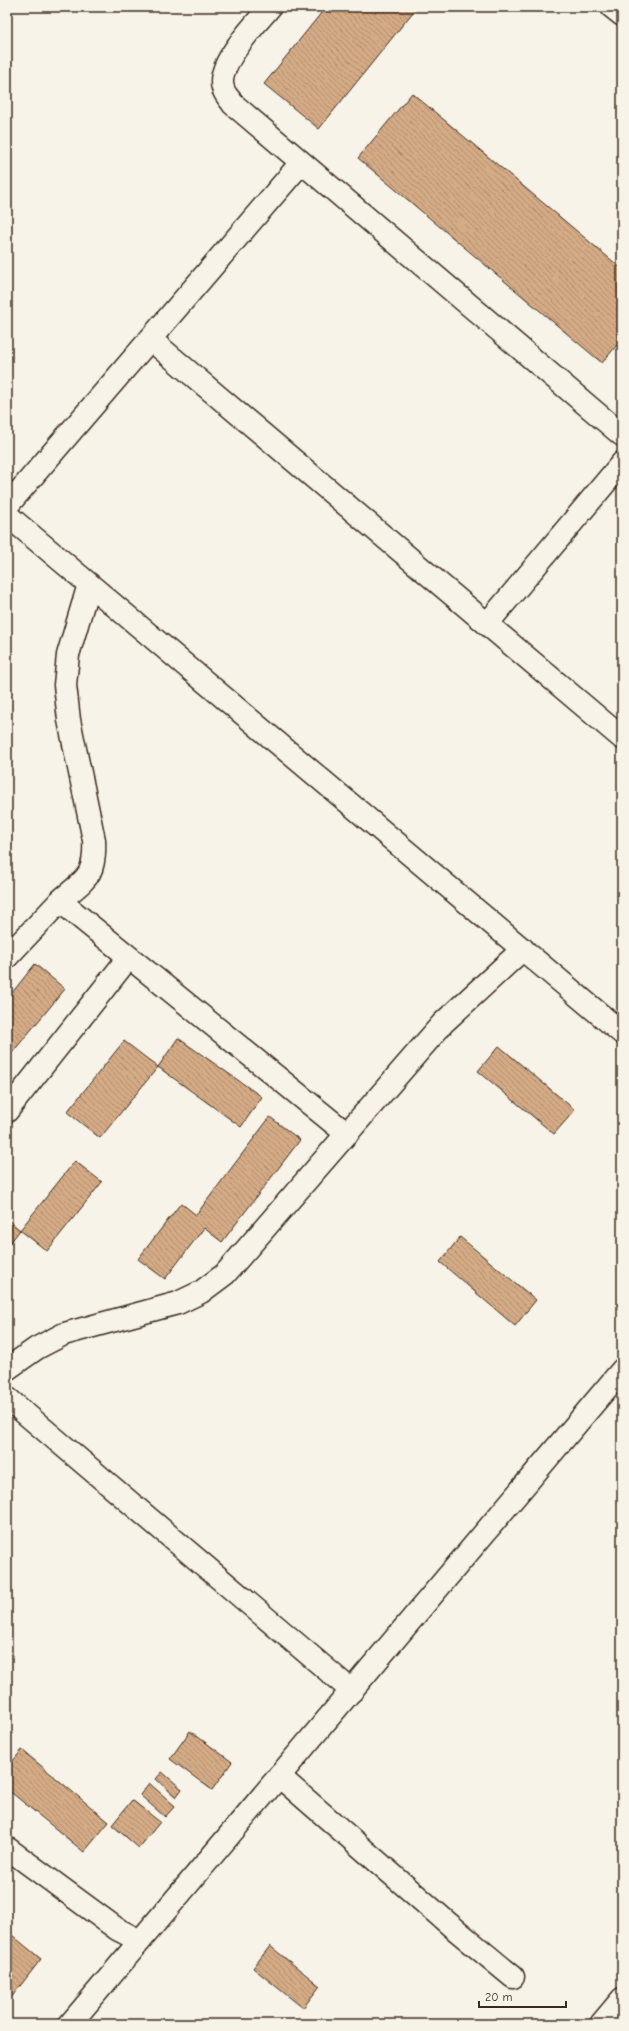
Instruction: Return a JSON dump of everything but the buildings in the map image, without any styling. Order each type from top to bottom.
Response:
[{"type":"street","points":[[270,7],[233,54],[223,70],[222,88],[233,104],[622,435]]},
{"type":"street","points":[[612,7],[622,15]]},
{"type":"street","points":[[7,506],[301,163]]},
{"type":"street","points":[[150,339],[622,738]]},
{"type":"street","points":[[488,624],[622,463]]},
{"type":"street","points":[[7,515],[622,1033]]},
{"type":"street","points":[[7,956],[60,901],[90,874],[95,856],[94,840],[68,720],[66,685],[68,655],[89,584]]},
{"type":"street","points":[[60,901],[347,1134]]},
{"type":"street","points":[[7,1369],[37,1348],[64,1334],[178,1303],[201,1292],[225,1274],[443,1023],[523,950]]},
{"type":"street","points":[[7,1111],[129,957]]},
{"type":"street","points":[[70,2024],[622,1370]]},
{"type":"street","points":[[7,1398],[352,1691]]},
{"type":"street","points":[[280,1776],[449,1924],[514,1977]]},
{"type":"street","points":[[7,1848],[117,1929],[140,1941]]},
{"type":"street","points":[[601,2024],[622,1999]]}]
